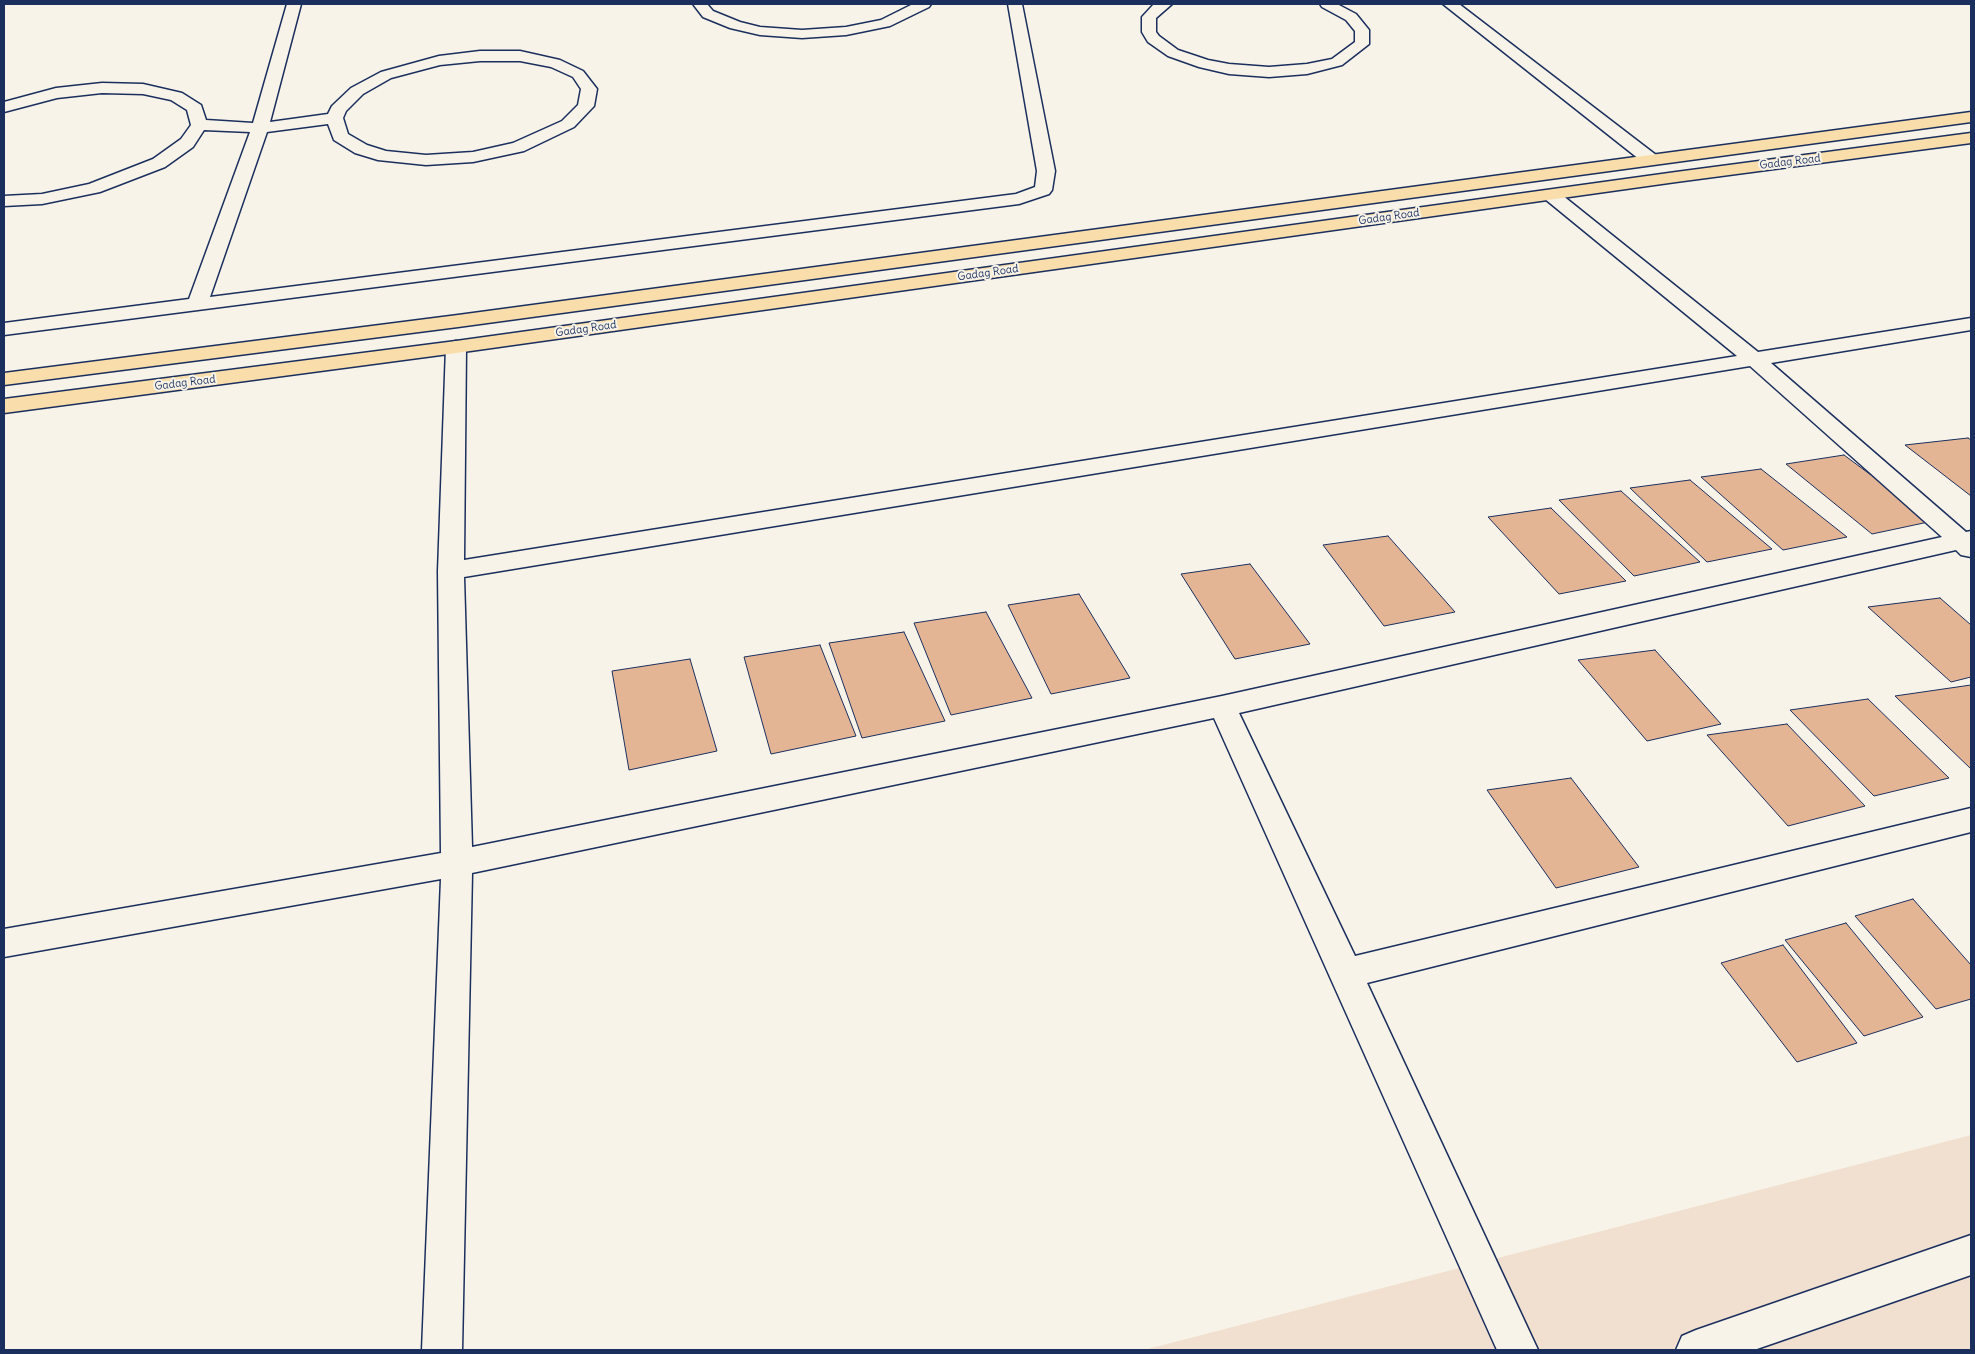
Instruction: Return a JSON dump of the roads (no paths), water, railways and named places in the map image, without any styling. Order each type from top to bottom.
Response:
[{"type":"highway","name":"Gadag Road","points":[[4,379],[458,321],[1971,117]]},
{"type":"highway","name":"Gadag Road","points":[[4,406],[456,347],[1971,138]]},
{"type":"street","points":[[197,304],[260,128],[294,4]]},
{"type":"street","points":[[700,4],[708,14],[735,25],[760,31],[802,34],[846,32],[885,23],[924,4]]},
{"type":"street","points":[[4,329],[1019,199],[1043,190],[1046,171],[1015,4]]},
{"type":"street","points":[[1165,4],[1161,5],[1149,17],[1149,32],[1153,39],[1173,53],[1204,64],[1269,72],[1307,69],[1337,62],[1362,44],[1362,30],[1351,17],[1327,4]]},
{"type":"street","points":[[1450,4],[1650,159]]},
{"type":"street","points":[[480,56],[520,56],[555,63],[578,74],[589,89],[586,106],[568,124],[518,147],[473,156],[426,160],[384,156],[361,150],[340,136],[335,118],[338,109],[357,91],[386,75],[439,61],[480,56]]},
{"type":"street","points":[[4,107],[56,93],[102,88],[143,89],[176,96],[195,108],[198,125],[187,143],[158,162],[94,188],[42,199],[4,201]]},
{"type":"street","points":[[198,125],[260,128],[335,118]]},
{"type":"street","points":[[1551,195],[1754,359],[1967,543]]},
{"type":"street","points":[[451,571],[1971,324]]},
{"type":"street","points":[[442,1350],[457,863],[451,571],[456,347]]},
{"type":"street","points":[[4,943],[457,863],[1222,706],[1967,543]]},
{"type":"street","points":[[1222,706],[1346,973],[1479,1269],[1518,1350]]},
{"type":"street","points":[[1346,973],[1971,820]]},
{"type":"street","points":[[1696,1350],[1971,1255]]}]
